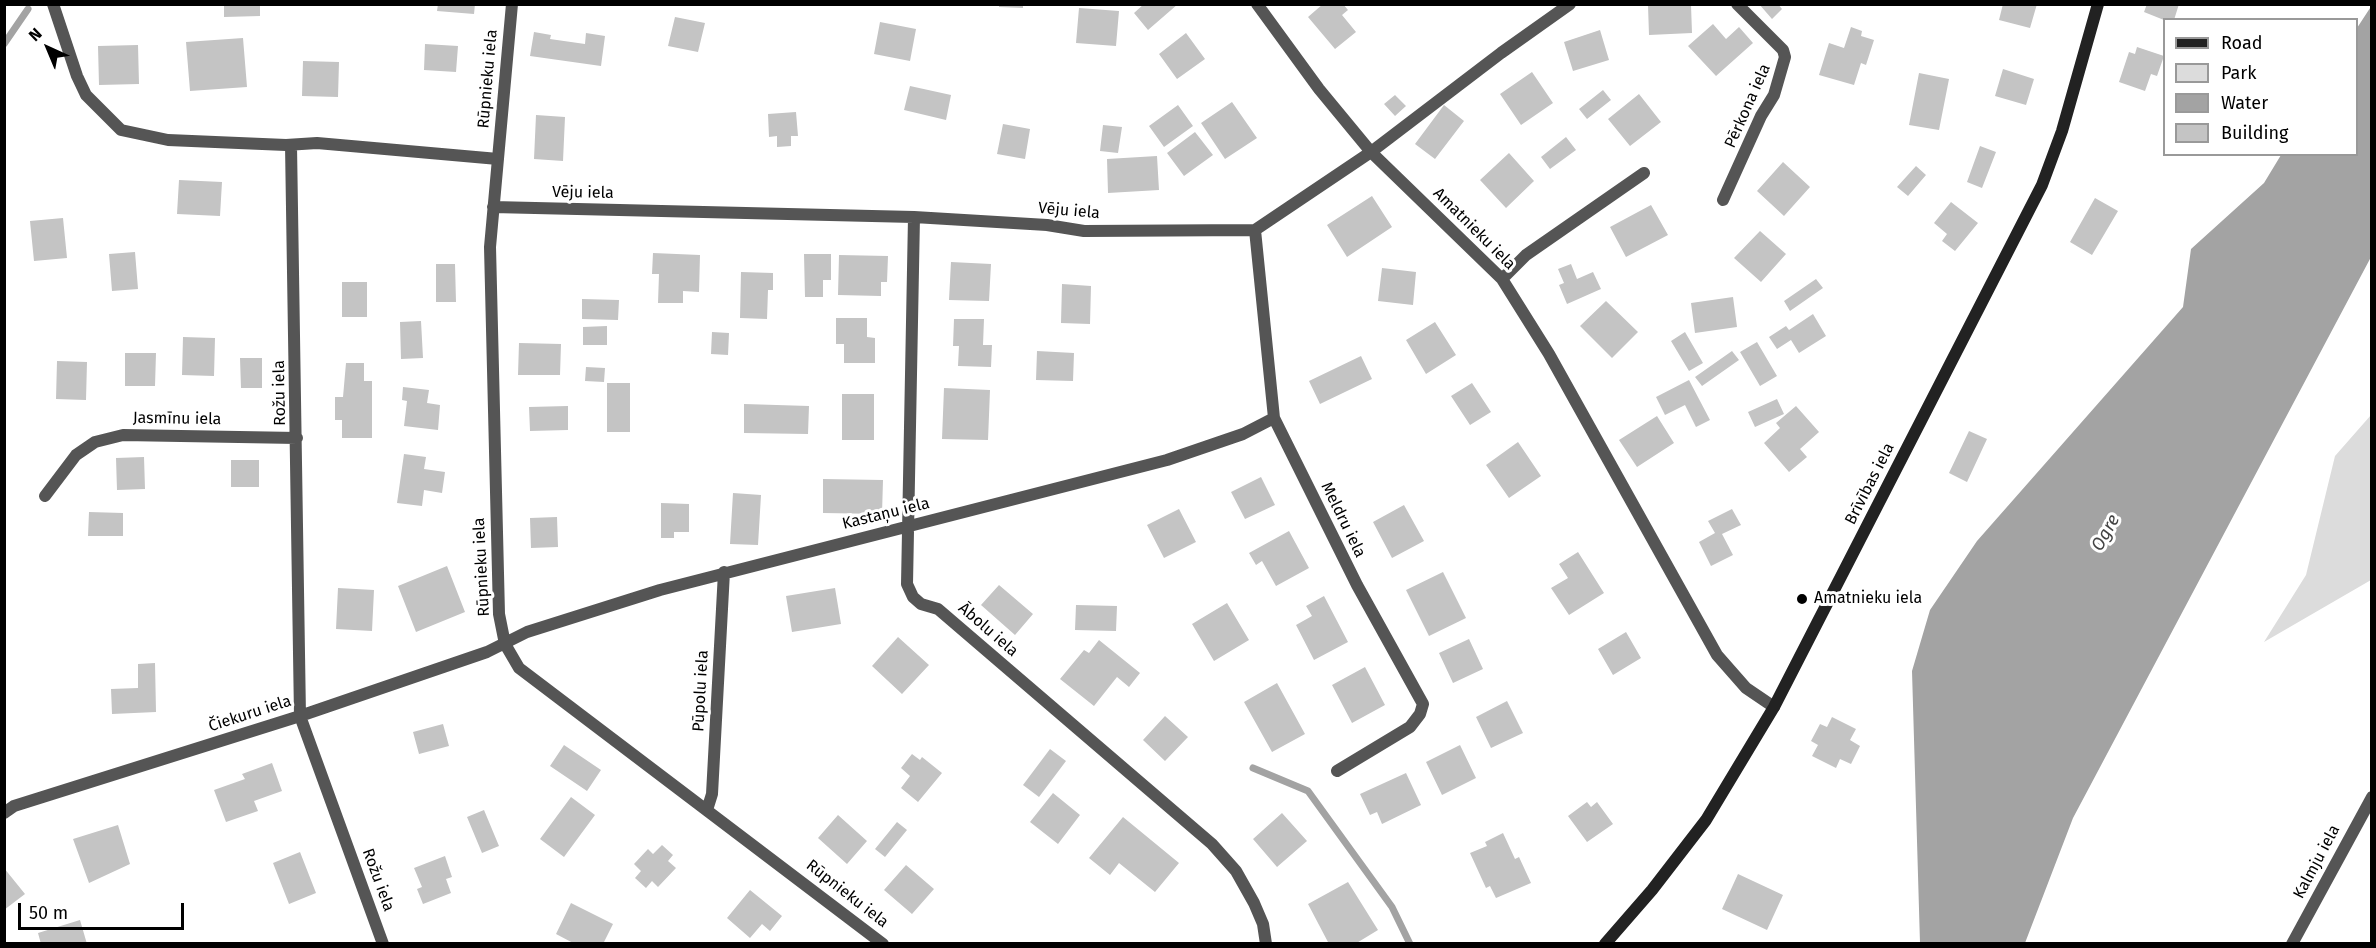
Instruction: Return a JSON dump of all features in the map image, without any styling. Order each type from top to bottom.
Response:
[{"type":"main road","name":"Brīvības iela","points":[[1605,944],[1652,890],[1699,829],[1774,707],[2042,185],[2062,130],[2098,4]]},
{"type":"street","points":[[53,4],[77,76],[87,95],[121,130],[168,140],[291,145],[317,143],[498,159]]},
{"type":"street","name":"Rūpnieku iela","points":[[512,4],[490,247],[499,614],[505,644],[519,668],[883,944]]},
{"type":"street","name":"Amatnieku iela","points":[[1257,4],[1319,88],[1371,152],[1502,279],[1549,354],[1717,655],[1746,688],[1774,707]]},
{"type":"street","points":[[1255,230],[1371,152],[1501,53],[1570,4]]},
{"type":"street","name":"Pērkona iela","points":[[1723,200],[1761,116],[1774,95],[1785,57],[1783,50],[1737,4]]},
{"type":"street","name":"Rožu iela","points":[[291,145],[300,716],[383,944]]},
{"type":"street","points":[[1502,279],[1526,255],[1644,173]]},
{"type":"street","name":"Vēju iela","points":[[493,207],[914,217],[1047,225],[1084,231],[1255,230]]},
{"type":"street","name":"Ābolu iela","points":[[914,217],[910,526],[907,584],[913,597],[921,604],[938,609],[1212,844],[1236,871],[1254,903],[1263,924],[1266,944]]},
{"type":"street","name":"Meldru iela","points":[[1255,230],[1274,418],[1357,585],[1423,704],[1420,714],[1410,727],[1337,771]]},
{"type":"street","name":"Kastaņu iela","points":[[505,644],[527,632],[724,572],[1167,460],[1243,434],[1274,418]]},
{"type":"street","name":"Jasmīnu iela","points":[[45,496],[76,456],[95,442],[123,435],[297,438]]},
{"type":"street","name":"Pūpolu iela","points":[[707,810],[712,794],[724,572]]},
{"type":"street","name":"Čiekuru iela","points":[[4,813],[14,806],[300,716],[505,644]]},
{"type":"street","name":"Kalmju iela","points":[[2292,944],[2372,797]]},
{"type":"green space","points":[[2371,415],[2371,580],[2264,642],[2306,575],[2335,456]]},
{"type":"water","name":"Ogre","points":[[2372,5],[2371,257],[2073,818],[2025,943],[1920,943],[1912,671],[1930,610],[1977,541],[2183,307],[2191,249],[2264,183],[2280,156],[2358,156],[2358,26]]},
{"type":"building","points":[[224,4],[260,4],[260,16],[224,17]]},
{"type":"building","points":[[438,4],[475,4],[474,14],[437,11]]},
{"type":"building","points":[[999,4],[1023,4],[1023,8],[999,7]]},
{"type":"building","points":[[1144,4],[1178,4],[1148,30],[1134,13]]},
{"type":"building","points":[[1323,4],[1343,4],[1348,10],[1342,15],[1356,32],[1335,49],[1308,17]]},
{"type":"building","points":[[1759,4],[1778,4],[1782,9],[1772,19]]},
{"type":"building","points":[[2003,4],[2037,4],[2030,28],[1999,20]]},
{"type":"building","points":[[2147,4],[2179,4],[2175,18],[2163,20],[2144,12]]},
{"type":"building","points":[[1648,5],[1691,5],[1692,33],[1649,35]]},
{"type":"building","points":[[1079,8],[1119,11],[1116,46],[1076,43]]},
{"type":"building","points":[[675,17],[705,23],[698,52],[668,46]]},
{"type":"building","points":[[880,22],[916,29],[910,61],[874,54]]},
{"type":"building","points":[[1713,24],[1726,39],[1739,27],[1753,43],[1716,76],[1688,46]]},
{"type":"building","points":[[1851,27],[1862,31],[1861,36],[1874,40],[1866,65],[1861,63],[1854,85],[1819,75],[1829,43],[1844,48]]},
{"type":"building","points":[[1600,30],[1609,60],[1573,71],[1564,42]]},
{"type":"building","points":[[534,32],[551,35],[550,39],[585,44],[586,33],[605,36],[601,66],[530,56]]},
{"type":"building","points":[[1186,33],[1205,59],[1177,79],[1159,54]]},
{"type":"building","points":[[243,38],[247,87],[190,91],[186,42]]},
{"type":"building","points":[[425,44],[458,46],[456,72],[424,70]]},
{"type":"building","points":[[138,45],[139,84],[99,85],[98,46]]},
{"type":"building","points":[[2137,47],[2163,56],[2157,76],[2151,74],[2145,91],[2119,82],[2129,52],[2135,54]]},
{"type":"building","points":[[303,61],[339,62],[338,97],[302,96]]},
{"type":"building","points":[[2003,69],[2034,79],[2026,105],[1995,96]]},
{"type":"building","points":[[1532,72],[1553,103],[1521,125],[1500,94]]},
{"type":"building","points":[[1919,73],[1949,79],[1939,130],[1909,125]]},
{"type":"building","points":[[910,86],[951,95],[946,120],[904,110]]},
{"type":"building","points":[[1603,90],[1611,100],[1587,119],[1579,109]]},
{"type":"building","points":[[1639,94],[1661,122],[1630,146],[1608,119]]},
{"type":"building","points":[[1395,95],[1406,106],[1395,116],[1384,104]]},
{"type":"building","points":[[1232,102],[1257,138],[1225,159],[1201,123]]},
{"type":"building","points":[[1178,105],[1193,126],[1164,147],[1149,126]]},
{"type":"building","points":[[1444,105],[1464,121],[1435,159],[1415,144]]},
{"type":"building","points":[[796,112],[798,136],[791,136],[791,146],[777,147],[777,136],[769,137],[768,114]]},
{"type":"building","points":[[536,115],[565,117],[563,161],[534,159]]},
{"type":"building","points":[[1003,124],[1030,129],[1025,159],[997,154]]},
{"type":"building","points":[[1103,125],[1122,127],[1118,153],[1100,151]]},
{"type":"building","points":[[1195,132],[1213,155],[1184,176],[1167,153]]},
{"type":"building","points":[[1566,137],[1576,150],[1550,169],[1541,157]]},
{"type":"building","points":[[1980,146],[1996,152],[1982,188],[1967,182]]},
{"type":"building","points":[[1509,153],[1534,181],[1506,208],[1480,180]]},
{"type":"building","points":[[1157,156],[1159,190],[1108,193],[1107,159]]},
{"type":"building","points":[[1783,162],[1810,187],[1784,216],[1757,191]]},
{"type":"building","points":[[1916,166],[1926,175],[1908,196],[1897,187]]},
{"type":"building","points":[[179,180],[222,182],[220,216],[177,214]]},
{"type":"building","points":[[1372,196],[1392,227],[1347,257],[1327,225]]},
{"type":"building","points":[[2095,198],[2118,211],[2092,255],[2070,242]]},
{"type":"building","points":[[1951,202],[1978,223],[1955,251],[1942,241],[1947,234],[1934,223]]},
{"type":"building","points":[[1651,205],[1668,235],[1626,257],[1610,227]]},
{"type":"building","points":[[63,218],[67,258],[34,261],[30,221]]},
{"type":"building","points":[[1760,231],[1786,254],[1761,282],[1734,258]]},
{"type":"building","points":[[135,252],[138,289],[112,291],[109,254]]},
{"type":"building","points":[[653,253],[700,255],[699,292],[683,291],[683,303],[658,303],[659,274],[652,274]]},
{"type":"building","points":[[804,254],[831,254],[831,280],[823,280],[823,297],[805,297]]},
{"type":"building","points":[[839,255],[888,256],[887,282],[881,282],[881,296],[838,295]]},
{"type":"building","points":[[951,262],[991,264],[989,301],[949,300]]},
{"type":"building","points":[[436,264],[455,264],[456,302],[436,302]]},
{"type":"building","points":[[1571,264],[1577,279],[1593,272],[1601,289],[1567,304],[1559,285],[1564,283],[1558,269]]},
{"type":"building","points":[[1382,268],[1416,272],[1413,305],[1378,301]]},
{"type":"building","points":[[741,272],[773,273],[773,290],[768,290],[767,319],[740,318]]},
{"type":"building","points":[[1816,279],[1823,288],[1790,311],[1784,301]]},
{"type":"building","points":[[342,282],[367,282],[367,317],[342,317]]},
{"type":"building","points":[[1062,284],[1091,286],[1090,324],[1061,323]]},
{"type":"building","points":[[1733,297],[1737,327],[1695,333],[1691,303]]},
{"type":"building","points":[[582,299],[619,300],[618,320],[582,319]]},
{"type":"building","points":[[1606,301],[1638,332],[1612,358],[1580,326]]},
{"type":"building","points":[[1813,314],[1826,336],[1799,353],[1791,340],[1777,349],[1769,337],[1786,326],[1789,330]]},
{"type":"building","points":[[836,318],[867,318],[867,337],[875,338],[875,363],[844,363],[844,344],[836,344]]},
{"type":"building","points":[[954,319],[984,319],[983,345],[992,345],[991,367],[958,366],[959,346],[953,346]]},
{"type":"building","points":[[421,321],[423,358],[401,359],[400,322]]},
{"type":"building","points":[[1435,322],[1456,355],[1426,374],[1406,340]]},
{"type":"building","points":[[607,326],[607,345],[583,345],[583,327]]},
{"type":"building","points":[[712,332],[729,333],[728,355],[711,354]]},
{"type":"building","points":[[1685,332],[1703,363],[1689,371],[1671,341]]},
{"type":"building","points":[[183,337],[215,338],[214,376],[182,375]]},
{"type":"building","points":[[1757,342],[1777,376],[1760,386],[1740,352]]},
{"type":"building","points":[[519,343],[561,344],[560,375],[518,375]]},
{"type":"building","points":[[1037,351],[1074,353],[1073,381],[1036,380]]},
{"type":"building","points":[[1732,351],[1739,360],[1702,386],[1695,377]]},
{"type":"building","points":[[125,353],[156,353],[155,386],[125,386]]},
{"type":"building","points":[[1361,356],[1372,379],[1320,404],[1309,381]]},
{"type":"building","points":[[240,358],[262,358],[262,388],[241,388]]},
{"type":"building","points":[[57,361],[87,362],[86,400],[56,399]]},
{"type":"building","points":[[346,363],[364,363],[364,381],[372,381],[372,438],[342,438],[342,420],[335,420],[335,397],[343,397]]},
{"type":"building","points":[[586,367],[605,368],[604,382],[585,381]]},
{"type":"building","points":[[1689,380],[1710,420],[1696,427],[1685,405],[1665,415],[1656,397]]},
{"type":"building","points":[[607,383],[630,383],[630,432],[607,432]]},
{"type":"building","points":[[1472,383],[1491,412],[1470,425],[1451,396]]},
{"type":"building","points":[[403,387],[429,390],[427,403],[440,405],[438,430],[404,426],[407,401],[402,400]]},
{"type":"building","points":[[944,388],[990,390],[988,440],[942,439]]},
{"type":"building","points":[[842,394],[874,394],[874,440],[842,440]]},
{"type":"building","points":[[1777,399],[1784,414],[1755,427],[1748,412]]},
{"type":"building","points":[[744,404],[809,406],[808,434],[744,433]]},
{"type":"building","points":[[568,406],[568,430],[530,431],[529,407]]},
{"type":"building","points":[[1796,406],[1819,432],[1800,449],[1807,457],[1789,472],[1764,443],[1780,428],[1776,423]]},
{"type":"building","points":[[1657,416],[1674,443],[1637,467],[1619,440]]},
{"type":"building","points":[[1969,431],[1987,439],[1967,482],[1949,473]]},
{"type":"building","points":[[1518,442],[1541,476],[1509,498],[1486,465]]},
{"type":"building","points":[[404,454],[426,457],[424,469],[445,472],[442,493],[424,490],[422,506],[397,503]]},
{"type":"building","points":[[144,457],[145,489],[117,490],[116,458]]},
{"type":"building","points":[[231,460],[259,460],[259,487],[231,487]]},
{"type":"building","points":[[1261,477],[1275,505],[1245,519],[1231,492]]},
{"type":"building","points":[[823,479],[883,480],[882,514],[823,513]]},
{"type":"building","points":[[733,493],[761,495],[758,545],[730,544]]},
{"type":"building","points":[[661,503],[689,504],[689,532],[674,532],[674,538],[661,538]]},
{"type":"building","points":[[1404,505],[1424,541],[1392,558],[1373,522]]},
{"type":"building","points":[[1179,509],[1196,542],[1164,558],[1147,525]]},
{"type":"building","points":[[1732,509],[1741,525],[1722,534],[1733,555],[1711,566],[1699,542],[1715,533],[1708,521]]},
{"type":"building","points":[[89,512],[123,513],[123,536],[88,536]]},
{"type":"building","points":[[557,517],[558,547],[531,548],[530,518]]},
{"type":"building","points":[[1289,531],[1309,568],[1276,586],[1262,561],[1256,565],[1249,553]]},
{"type":"building","points":[[1578,552],[1604,593],[1569,615],[1551,588],[1568,578],[1559,564]]},
{"type":"building","points":[[447,566],[465,612],[416,632],[398,586]]},
{"type":"building","points":[[1443,572],[1466,618],[1429,636],[1406,590]]},
{"type":"building","points":[[999,585],[1033,614],[1015,635],[981,605]]},
{"type":"building","points":[[338,588],[374,590],[372,631],[336,629]]},
{"type":"building","points":[[835,588],[841,624],[792,632],[786,596]]},
{"type":"building","points":[[1324,596],[1348,642],[1314,660],[1296,625],[1312,616],[1306,606]]},
{"type":"building","points":[[1227,603],[1249,640],[1214,661],[1192,624]]},
{"type":"building","points":[[1076,605],[1117,606],[1116,631],[1075,630]]},
{"type":"building","points":[[1626,632],[1641,658],[1613,675],[1598,649]]},
{"type":"building","points":[[898,637],[929,665],[902,694],[872,666]]},
{"type":"building","points":[[1469,639],[1483,669],[1453,683],[1439,653]]},
{"type":"building","points":[[1099,640],[1140,673],[1129,687],[1117,677],[1094,706],[1060,679],[1084,650],[1089,653]]},
{"type":"building","points":[[155,663],[156,712],[112,714],[111,689],[138,688],[138,664]]},
{"type":"building","points":[[1365,667],[1385,705],[1352,723],[1332,685]]},
{"type":"building","points":[[1277,683],[1305,734],[1272,752],[1244,702]]},
{"type":"building","points":[[1507,701],[1523,733],[1491,748],[1476,717]]},
{"type":"building","points":[[1165,716],[1188,737],[1165,761],[1143,740]]},
{"type":"building","points":[[1832,717],[1856,729],[1850,740],[1860,746],[1851,764],[1840,759],[1836,768],[1812,756],[1818,745],[1811,741],[1820,724],[1827,727]]},
{"type":"building","points":[[443,724],[449,746],[419,754],[413,732]]},
{"type":"building","points":[[564,745],[601,770],[587,791],[550,766]]},
{"type":"building","points":[[1460,745],[1476,778],[1442,795],[1426,762]]},
{"type":"building","points":[[1050,749],[1066,761],[1039,797],[1023,785]]},
{"type":"building","points":[[912,754],[920,760],[922,757],[942,773],[918,802],[901,788],[910,776],[901,768]]},
{"type":"building","points":[[272,763],[282,791],[254,801],[258,811],[226,822],[214,790],[245,779],[242,774]]},
{"type":"building","points":[[1406,773],[1421,805],[1382,824],[1377,812],[1370,815],[1360,794]]},
{"type":"building","points":[[1053,793],[1080,815],[1058,844],[1030,822]]},
{"type":"building","points":[[571,797],[595,815],[564,857],[540,839]]},
{"type":"building","points":[[1587,802],[1591,807],[1597,802],[1613,824],[1587,842],[1568,816]]},
{"type":"building","points":[[484,810],[499,846],[482,853],[467,817]]},
{"type":"building","points":[[1282,813],[1307,841],[1277,867],[1253,839]]},
{"type":"building","points":[[838,815],[867,841],[847,864],[818,838]]},
{"type":"building","points":[[1123,817],[1179,863],[1155,892],[1119,863],[1110,875],[1089,858]]},
{"type":"building","points":[[897,822],[907,830],[885,857],[875,849]]},
{"type":"building","points":[[118,825],[130,864],[89,883],[73,839]]},
{"type":"building","points":[[1503,833],[1515,859],[1519,857],[1531,883],[1496,898],[1490,886],[1486,888],[1470,853],[1487,846],[1485,842]]},
{"type":"building","points":[[662,845],[673,855],[668,861],[676,868],[658,887],[652,881],[646,888],[635,878],[641,871],[634,864],[648,849],[653,854]]},
{"type":"building","points":[[300,852],[316,893],[289,904],[273,863]]},
{"type":"building","points":[[445,856],[452,877],[446,879],[451,893],[423,904],[417,889],[422,887],[414,868]]},
{"type":"building","points":[[906,865],[934,889],[912,914],[884,890]]},
{"type":"building","points":[[4,868],[25,894],[4,910]]},
{"type":"building","points":[[1738,874],[1783,895],[1767,930],[1722,909]]},
{"type":"building","points":[[1348,882],[1378,930],[1355,944],[1329,944],[1308,904]]},
{"type":"building","points":[[750,890],[782,916],[770,931],[762,924],[750,938],[727,918]]},
{"type":"building","points":[[571,903],[613,924],[603,944],[575,944],[556,934]]},
{"type":"building","points":[[80,920],[87,944],[41,944],[38,933]]},
{"type":"waterway","points":[[4,44],[28,9]]},
{"type":"waterway","points":[[1253,768],[1308,791],[1392,907],[1410,944]]},
{"type":"place","name":"Amatnieku iela","points":[[1802,599]]}]
